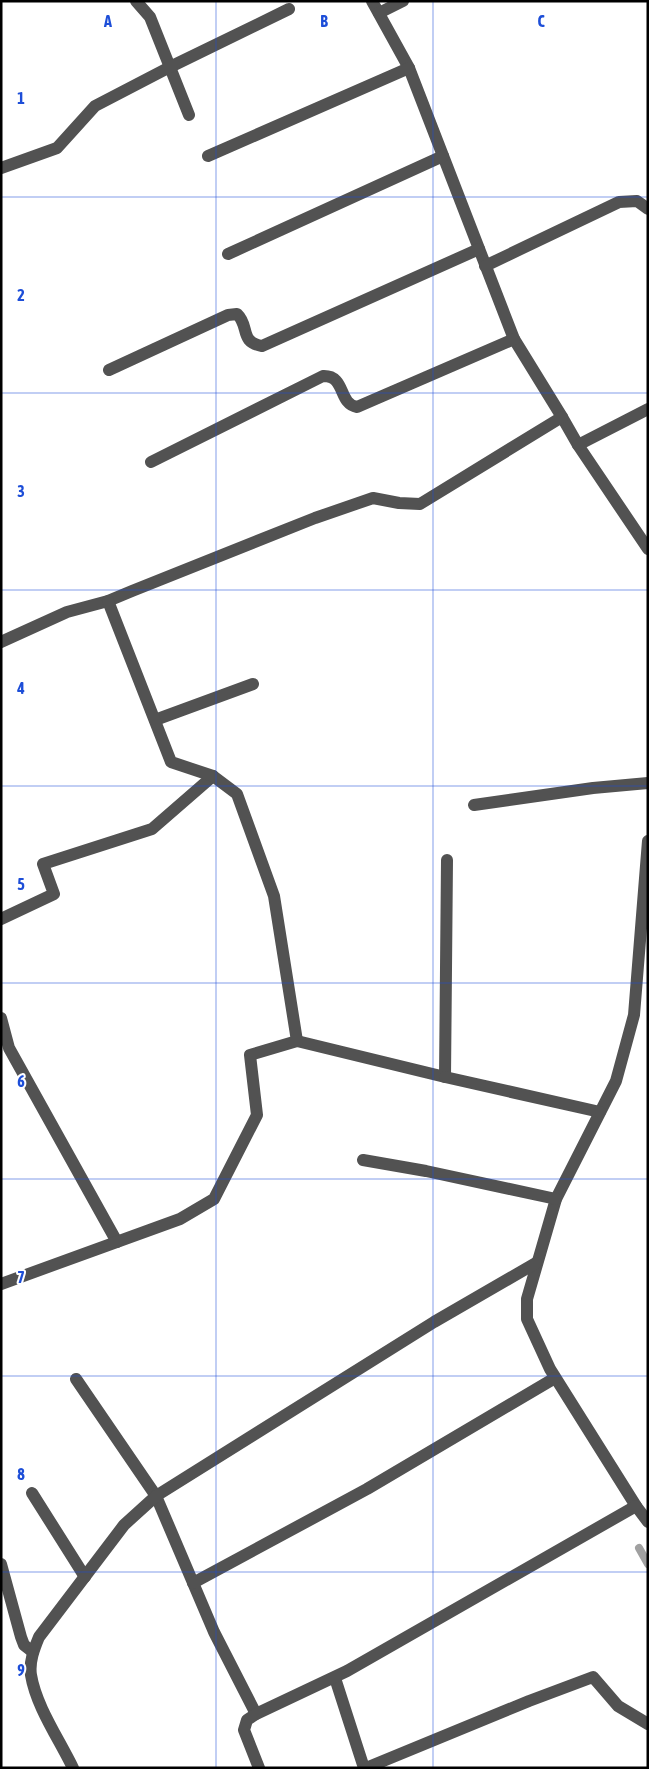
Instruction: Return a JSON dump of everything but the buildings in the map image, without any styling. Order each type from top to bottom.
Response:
[{"type":"street","points":[[136,1],[150,17],[189,116]]},
{"type":"street","points":[[372,1],[409,68],[514,339],[578,446],[648,549]]},
{"type":"street","points":[[379,13],[403,1]]},
{"type":"street","points":[[1,168],[58,148],[95,106],[289,9]]},
{"type":"street","points":[[208,156],[409,68]]},
{"type":"street","points":[[228,254],[443,156]]},
{"type":"street","points":[[485,266],[619,202],[637,201],[648,209]]},
{"type":"street","points":[[108,370],[228,315],[237,314],[240,317],[248,340],[253,345],[262,346],[479,249]]},
{"type":"street","points":[[151,462],[323,376],[330,376],[336,379],[347,402],[357,407],[514,339]]},
{"type":"street","points":[[578,446],[648,409]]},
{"type":"street","points":[[1,642],[67,612],[108,600],[315,518],[373,498],[399,503],[420,504],[562,417]]},
{"type":"street","points":[[108,600],[171,762],[213,776],[237,794],[274,896],[296,1041]]},
{"type":"street","points":[[155,720],[253,684]]},
{"type":"street","points":[[1,919],[54,894],[44,864],[152,829],[213,776]]},
{"type":"street","points":[[474,805],[593,788],[648,783]]},
{"type":"street","points":[[648,841],[634,1015],[616,1081],[556,1199],[527,1299],[527,1319],[555,1378],[648,1522]]},
{"type":"street","points":[[445,1077],[447,860]]},
{"type":"street","points":[[1,1018],[9,1048],[116,1242]]},
{"type":"street","points":[[1,1284],[180,1219],[214,1199],[257,1115],[250,1055],[296,1041],[600,1112]]},
{"type":"street","points":[[363,1160],[426,1171],[556,1199]]},
{"type":"street","points":[[73,1768],[38,1698],[31,1674],[33,1652],[39,1637],[124,1526],[156,1496],[434,1322],[536,1263]]},
{"type":"street","points":[[193,1583],[367,1488],[555,1378]]},
{"type":"street","points":[[76,1379],[156,1496],[214,1632],[256,1714]]},
{"type":"street","points":[[32,1493],[85,1578]]},
{"type":"street","points":[[259,1768],[244,1730],[247,1720],[256,1714],[335,1678],[636,1506]]},
{"type":"street","points":[[1,1564],[20,1637],[24,1644],[33,1652]]},
{"type":"street","points":[[335,1678],[365,1768],[529,1700],[593,1677],[618,1706],[648,1724]]},
{"type":"waterway","points":[[639,1548],[648,1564]]}]
